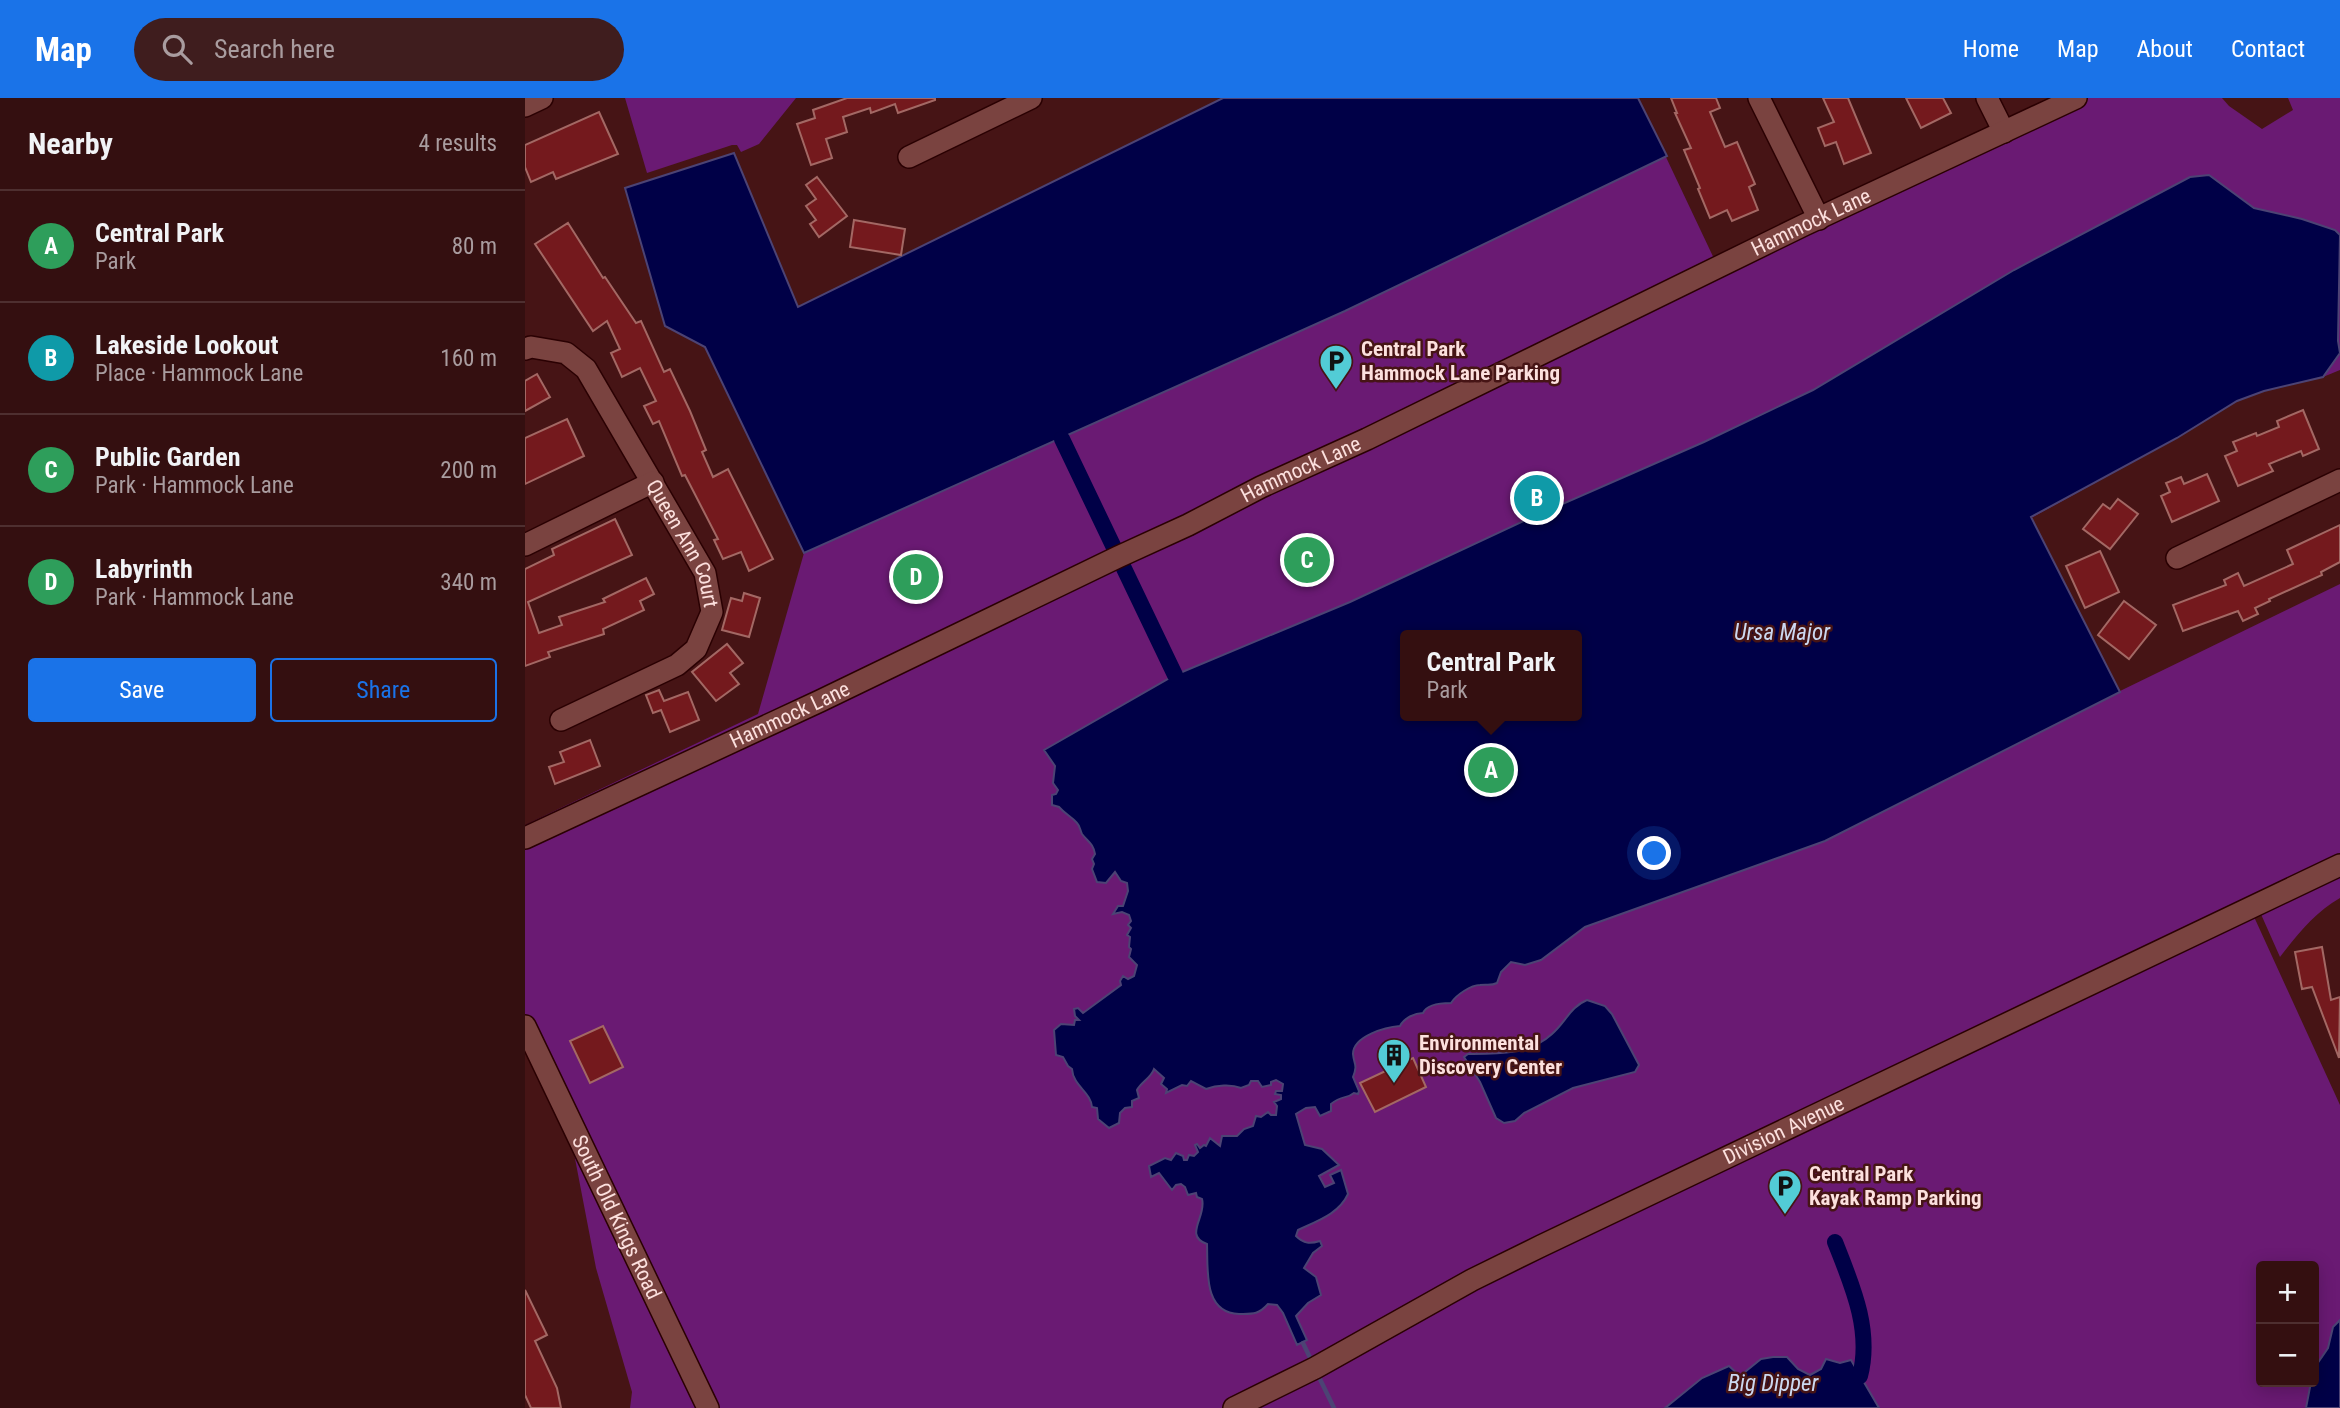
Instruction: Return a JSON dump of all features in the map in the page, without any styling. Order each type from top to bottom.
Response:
[{"type":"street","points":[[525,106],[542,98]]},
{"type":"street","points":[[909,158],[1031,98]]},
{"type":"street","points":[[1759,98],[1819,219]]},
{"type":"street","points":[[1987,98],[2004,132]]},
{"type":"street","name":"Hammock Lane","points":[[525,838],[820,701],[1819,219],[2076,98]]},
{"type":"street","name":"Queen Ann Court","points":[[525,349],[531,347],[566,353],[586,369],[705,573],[712,612],[696,649],[677,665],[561,720]]},
{"type":"street","points":[[2177,558],[2340,480]]},
{"type":"street","points":[[525,545],[653,482]]},
{"type":"street","name":"Division Avenue","points":[[1234,1408],[1315,1368],[1472,1280],[1541,1246],[2340,865]]},
{"type":"street","name":"South Old Kings Road","points":[[526,1031],[708,1408]]},
{"type":"shaded area","points":[[625,98],[796,98],[759,144],[741,152],[737,145],[732,145],[647,173]]},
{"type":"shaded area","points":[[1223,98],[1638,98],[1718,267],[2076,98],[2222,98],[2262,129],[2293,110],[2288,98],[2340,98],[2340,370],[2237,401],[2177,438],[2031,518],[2120,691],[2340,584],[2340,866],[2250,908],[2340,1105],[2340,1408],[708,1408],[525,1027],[525,825],[758,714],[804,553],[705,347],[665,326],[625,188],[734,153],[798,307]]},
{"type":"shaded area","points":[[2340,875],[2340,898],[2315,917],[2280,957],[2260,912]]},
{"type":"shaded area","points":[[572,1143],[699,1408],[630,1408],[632,1392],[596,1268]]},
{"type":"water","points":[[1223,98],[1638,98],[1667,156],[1345,311],[804,553],[705,347],[665,326],[625,188],[734,153],[798,307]]},
{"type":"water","name":"Ursa Major","points":[[2209,175],[2254,208],[2302,219],[2335,230],[2340,235],[2340,353],[2323,377],[2264,391],[2237,401],[2177,438],[2031,517],[2120,692],[1825,841],[1585,927],[1541,960],[1525,965],[1511,962],[1501,972],[1497,983],[1472,987],[1451,1003],[1431,1006],[1423,1013],[1407,1018],[1400,1026],[1364,1037],[1354,1048],[1353,1054],[1353,1077],[1358,1094],[1354,1093],[1335,1101],[1331,1104],[1331,1111],[1320,1116],[1315,1107],[1306,1108],[1296,1114],[1305,1145],[1322,1149],[1339,1165],[1319,1176],[1325,1187],[1334,1183],[1330,1175],[1341,1170],[1348,1194],[1333,1212],[1298,1230],[1296,1236],[1307,1243],[1320,1241],[1322,1246],[1313,1253],[1304,1268],[1316,1277],[1321,1295],[1308,1303],[1296,1316],[1307,1340],[1297,1345],[1277,1305],[1268,1304],[1258,1312],[1248,1314],[1227,1312],[1219,1306],[1210,1288],[1207,1244],[1200,1240],[1196,1231],[1202,1199],[1197,1197],[1196,1193],[1188,1195],[1181,1184],[1172,1190],[1159,1173],[1151,1177],[1149,1166],[1165,1158],[1171,1160],[1176,1153],[1187,1160],[1189,1155],[1194,1156],[1198,1152],[1195,1145],[1200,1148],[1206,1146],[1210,1138],[1220,1146],[1222,1136],[1237,1136],[1244,1129],[1253,1126],[1256,1116],[1261,1117],[1268,1112],[1276,1115],[1277,1106],[1274,1102],[1281,1099],[1281,1095],[1275,1094],[1276,1091],[1282,1091],[1283,1084],[1276,1080],[1271,1082],[1271,1085],[1262,1087],[1258,1081],[1251,1081],[1249,1085],[1241,1088],[1224,1086],[1206,1089],[1191,1081],[1187,1086],[1182,1085],[1166,1093],[1167,1089],[1161,1084],[1164,1078],[1154,1069],[1137,1090],[1139,1098],[1132,1101],[1132,1107],[1125,1108],[1120,1113],[1119,1123],[1109,1128],[1098,1119],[1097,1108],[1092,1107],[1089,1097],[1075,1080],[1072,1069],[1063,1057],[1056,1055],[1054,1030],[1061,1024],[1074,1025],[1075,1020],[1079,1020],[1074,1009],[1078,1008],[1083,1013],[1121,985],[1123,976],[1128,979],[1134,976],[1137,965],[1129,957],[1129,915],[1122,912],[1113,914],[1118,906],[1123,906],[1128,891],[1127,883],[1121,881],[1115,872],[1106,883],[1097,882],[1092,869],[1095,854],[1092,845],[1075,821],[1059,807],[1052,805],[1052,795],[1058,790],[1053,783],[1055,766],[1044,750],[1175,675],[1350,602],[1813,390],[2014,270],[2190,177]]},
{"type":"water","points":[[1587,1000],[1605,1006],[1612,1014],[1639,1065],[1635,1072],[1573,1088],[1524,1113],[1515,1121],[1504,1123],[1496,1118],[1480,1082],[1464,1057],[1468,1054],[1512,1052],[1533,1046],[1552,1034],[1576,1007]]},
{"type":"water","points":[[2340,1320],[2340,1408],[2306,1408],[2310,1387],[2319,1387],[2319,1361],[2328,1348],[2333,1327]]},
{"type":"water","name":"Big Dipper","points":[[1787,1357],[1798,1369],[1810,1375],[1821,1369],[1826,1359],[1840,1363],[1851,1360],[1879,1408],[1665,1408],[1702,1378],[1729,1366],[1740,1376],[1761,1359]]},
{"type":"building","points":[[847,98],[935,100],[898,113],[895,104],[871,113],[870,108],[843,117],[847,132],[826,139],[832,158],[811,165],[797,124],[815,118],[813,110]]},
{"type":"building","points":[[1671,98],[1716,98],[1720,108],[1710,112],[1725,147],[1737,142],[1755,184],[1749,187],[1758,210],[1732,221],[1727,210],[1710,218],[1684,150],[1691,148]]},
{"type":"building","points":[[1823,98],[1848,98],[1871,153],[1844,164],[1836,142],[1825,146],[1818,128],[1834,122]]},
{"type":"building","points":[[1906,98],[1943,98],[1951,113],[1921,128]]},
{"type":"building","points":[[599,112],[618,154],[556,179],[553,172],[531,182],[525,167],[525,145]]},
{"type":"building","points":[[817,177],[847,216],[819,237],[810,224],[816,220],[806,206],[816,199],[806,185]]},
{"type":"building","points":[[854,220],[905,229],[901,255],[850,247]]},
{"type":"building","points":[[568,223],[636,323],[641,321],[664,372],[670,369],[690,411],[706,450],[702,452],[713,477],[728,469],[773,559],[749,571],[741,552],[723,559],[714,540],[718,539],[685,475],[682,476],[659,421],[653,424],[644,406],[656,401],[640,368],[622,377],[611,353],[620,349],[607,321],[593,331],[535,244]]},
{"type":"building","points":[[537,374],[550,397],[525,411],[525,381]]},
{"type":"building","points":[[2303,410],[2319,449],[2303,456],[2301,451],[2269,464],[2273,471],[2238,486],[2225,456],[2237,451],[2233,442],[2279,427],[2277,421]]},
{"type":"building","points":[[567,419],[584,456],[525,484],[525,438]]},
{"type":"building","points":[[2207,474],[2219,501],[2172,522],[2161,496],[2170,492],[2166,483],[2181,477],[2184,484]]},
{"type":"building","points":[[2118,499],[2138,514],[2110,549],[2083,529],[2103,504],[2110,509]]},
{"type":"building","points":[[615,519],[632,555],[528,602],[539,633],[562,625],[559,617],[605,602],[603,599],[646,578],[654,594],[640,601],[644,610],[603,629],[604,634],[548,652],[550,657],[525,666],[525,569],[554,555],[552,549]]},
{"type":"building","points":[[2340,525],[2340,562],[2321,572],[2322,575],[2269,599],[2270,601],[2255,608],[2258,614],[2243,621],[2238,611],[2183,631],[2173,605],[2226,585],[2224,580],[2238,573],[2244,586],[2293,564],[2287,550]]},
{"type":"building","points":[[2100,551],[2119,592],[2085,608],[2066,566]]},
{"type":"building","points":[[744,593],[760,598],[749,637],[722,630],[731,598],[742,601]]},
{"type":"building","points":[[2124,601],[2156,625],[2129,659],[2098,635]]},
{"type":"building","points":[[727,644],[743,663],[730,673],[739,684],[716,701],[692,672]]},
{"type":"building","points":[[659,690],[664,701],[688,692],[699,720],[670,732],[661,710],[653,713],[646,695]]},
{"type":"building","points":[[590,740],[600,766],[555,784],[549,767],[564,762],[560,752]]},
{"type":"building","points":[[2322,947],[2331,1000],[2340,997],[2339,1058],[2312,987],[2302,989],[2295,952]]},
{"type":"building","points":[[603,1026],[623,1067],[590,1083],[570,1041]]},
{"type":"building","name":"Environmental Discovery Center","points":[[1413,1058],[1426,1087],[1375,1112],[1360,1083]]},
{"type":"building","points":[[525,1290],[547,1335],[535,1341],[557,1388],[561,1408],[531,1408],[525,1395]]},
{"type":"waterway","points":[[1062,439],[1175,675]]},
{"type":"waterway","points":[[1835,1242],[1854,1291],[1862,1325],[1864,1342],[1860,1376]]},
{"type":"waterway","points":[[1303,1343],[1313,1364]]},
{"type":"waterway","points":[[1318,1375],[1334,1408]]},
{"type":"place","name":"Central Park Hammock Lane Parking","points":[[1336,391]]},
{"type":"place","name":"Lakeside Lookout","points":[[1537,498]]},
{"type":"place","name":"Public Garden","points":[[1307,560]]},
{"type":"place","name":"Labyrinth","points":[[916,577]]},
{"type":"place","name":"Central Park","points":[[1491,770]]},
{"type":"place","name":"Environmental Discovery Center","points":[[1394,1085]]},
{"type":"place","name":"Central Park Kayak Ramp Parking","points":[[1785,1216]]}]
